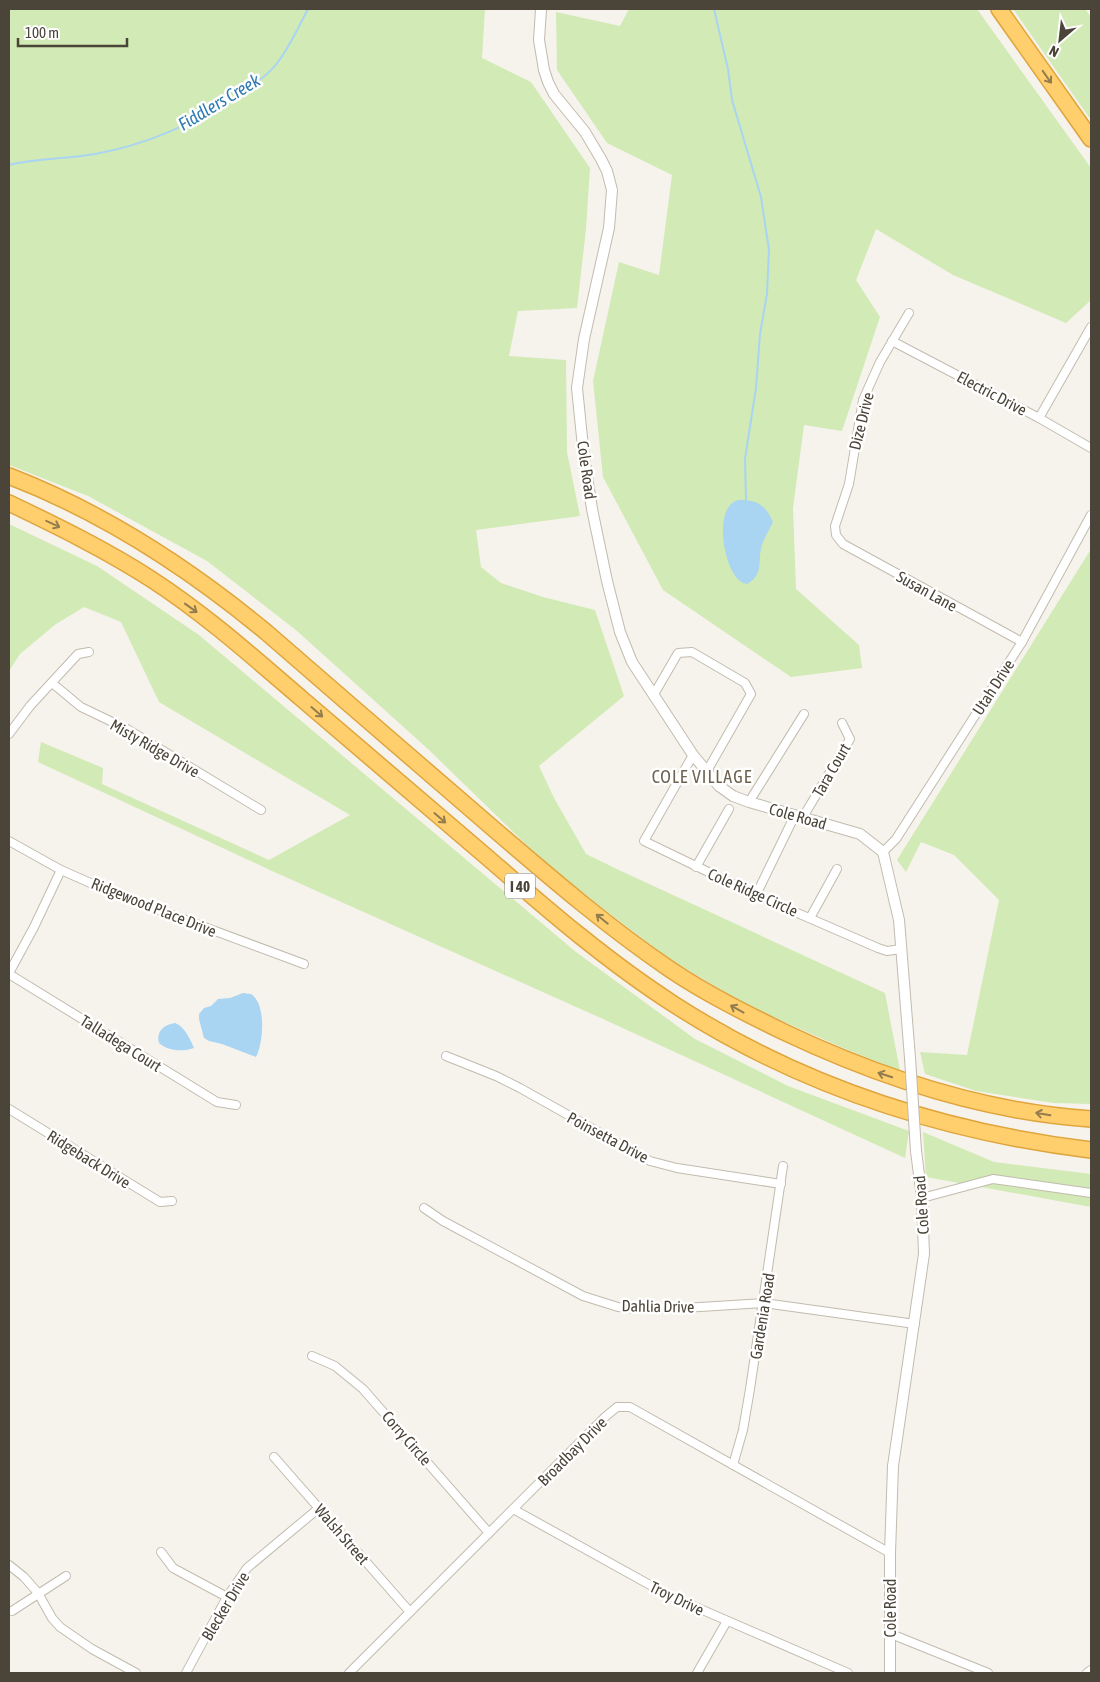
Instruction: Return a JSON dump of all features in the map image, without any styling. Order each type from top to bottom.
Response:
[{"type":"highway","points":[[999,9],[1091,139]]},
{"type":"highway","name":"I 40","points":[[9,476],[87,512],[150,548],[208,588],[264,631],[547,875],[608,925],[673,971],[741,1011],[811,1045],[878,1072],[942,1093],[999,1107],[1066,1118],[1091,1120]]},
{"type":"highway","name":"I 40","points":[[9,503],[78,536],[151,579],[218,627],[542,905],[608,958],[676,1005],[746,1046],[820,1081],[899,1110],[979,1132],[1040,1144],[1091,1150]]},
{"type":"highway","points":[[1066,1118],[1091,1114]]},
{"type":"street","name":"Cole Road","points":[[541,9],[539,40],[548,82],[554,94],[586,132],[607,171],[612,190],[607,237],[579,372],[578,408],[592,509],[620,632],[632,662],[655,693],[693,755],[719,786],[733,796],[749,802],[860,834],[883,852],[899,920],[916,1151],[922,1198],[924,1254],[893,1466],[890,1553],[890,1673]]},
{"type":"street","name":"Dize Drive","points":[[836,535],[835,526],[849,484],[863,400],[880,362],[909,314]]},
{"type":"street","points":[[1039,418],[1091,327]]},
{"type":"street","name":"Electric Drive","points":[[892,341],[1039,418],[1091,448]]},
{"type":"street","name":"Utah Drive","points":[[883,852],[896,839],[1022,642],[1091,515]]},
{"type":"street","name":"Susan Lane","points":[[836,535],[843,544],[1022,642]]},
{"type":"street","points":[[9,734],[30,706],[78,654],[89,652]]},
{"type":"street","points":[[655,693],[678,653],[692,652],[745,683],[751,694],[707,771]]},
{"type":"street","name":"Misty Ridge Drive","points":[[52,682],[81,707],[127,729],[261,810]]},
{"type":"street","points":[[749,802],[804,714]]},
{"type":"street","name":"Tara Court","points":[[797,817],[850,739],[842,723]]},
{"type":"street","name":"Cole Ridge Circle","points":[[693,755],[644,841],[756,895],[878,948],[887,951],[901,949]]},
{"type":"street","name":"Cole Ridge Circle","points":[[696,866],[729,809]]},
{"type":"street","points":[[756,895],[797,817]]},
{"type":"street","name":"Ridgewood Place Drive","points":[[9,841],[61,870],[144,905],[304,964]]},
{"type":"street","points":[[810,918],[838,869]]},
{"type":"street","points":[[9,974],[61,870]]},
{"type":"street","name":"Talladega Court","points":[[9,974],[217,1102],[236,1105]]},
{"type":"street","name":"Poinsetta Drive","points":[[446,1056],[520,1088],[650,1160],[677,1168],[781,1184]]},
{"type":"street","name":"Ridgeback Drive","points":[[9,1109],[160,1202],[172,1201]]},
{"type":"street","name":"Gardenia Road","points":[[732,1465],[744,1422],[784,1166]]},
{"type":"street","points":[[922,1198],[993,1179],[1091,1193]]},
{"type":"street","name":"Dahlia Drive","points":[[424,1208],[443,1221],[583,1296],[618,1307],[638,1310],[764,1303],[914,1324]]},
{"type":"street","name":"Corry Circle","points":[[312,1356],[335,1366],[363,1389],[489,1533]]},
{"type":"street","name":"Broadbay Drive","points":[[349,1673],[617,1407],[630,1407],[890,1553]]},
{"type":"street","name":"Walsh Street","points":[[274,1457],[410,1612]]},
{"type":"street","name":"Blecker Drive","points":[[186,1673],[227,1597],[247,1568],[319,1508]]},
{"type":"street","name":"Troy Drive","points":[[513,1509],[668,1595],[848,1673]]},
{"type":"street","points":[[161,1552],[173,1568],[227,1597]]},
{"type":"street","points":[[9,1565],[38,1593],[52,1618],[60,1627],[92,1649],[136,1673]]},
{"type":"street","points":[[12,1610],[66,1576]]},
{"type":"street","points":[[696,1673],[726,1621]]},
{"type":"street","points":[[891,1634],[988,1673]]},
{"type":"street","points":[[1086,1673],[1091,1670]]},
{"type":"green space","points":[[9,9],[485,9],[482,58],[531,82],[590,168],[586,229],[577,308],[518,311],[509,356],[566,360],[567,452],[580,516],[476,530],[481,567],[501,583],[543,597],[595,610],[624,696],[539,766],[554,798],[586,854],[885,993],[900,1071],[748,1006],[668,958],[541,859],[429,750],[297,631],[207,561],[88,496],[9,465]]},
{"type":"green space","points":[[629,9],[977,9],[1091,168],[1091,300],[1066,323],[953,275],[876,229],[856,280],[880,317],[842,431],[804,425],[793,508],[796,589],[859,645],[862,668],[791,677],[663,590],[603,477],[593,381],[619,262],[659,275],[672,175],[607,143],[557,70],[556,12],[620,26]]},
{"type":"green space","points":[[1013,9],[1085,9],[1091,17],[1091,120]]},
{"type":"green space","points":[[9,524],[97,566],[199,635],[576,952],[695,1039],[788,1086],[909,1131],[905,1158],[603,1019],[272,871],[38,762],[41,742],[103,768],[102,784],[269,860],[350,815],[159,702],[121,622],[84,607],[56,624],[20,654],[9,671]]},
{"type":"green space","points":[[1091,549],[1091,1104],[1054,1103],[976,1091],[925,1074],[920,1052],[967,1055],[999,900],[954,855],[921,842],[906,872],[897,860]]},
{"type":"green space","points":[[923,1132],[994,1162],[1091,1174],[1091,1207],[926,1177]]},
{"type":"water","points":[[738,500],[760,504],[767,511],[773,522],[762,545],[758,573],[747,584],[741,582],[734,574],[725,552],[723,538],[725,514],[730,505]]},
{"type":"water","points":[[243,993],[251,994],[260,1006],[262,1034],[256,1057],[204,1038],[199,1019],[199,1014],[204,1008],[211,1006],[218,999],[230,998]]},
{"type":"water","points":[[175,1023],[184,1030],[194,1048],[175,1050],[159,1043],[158,1039],[162,1029],[167,1025]]},
{"type":"waterway","name":"Fiddlers Creek","points":[[9,165],[84,156],[113,150],[149,140],[199,118],[244,91],[268,73],[278,62],[308,9]]},
{"type":"waterway","points":[[714,9],[728,69],[732,100],[761,197],[769,250],[767,294],[760,334],[756,388],[745,459],[746,501]]},
{"type":"district","name":"COLE VILLAGE","points":[[702,776]]}]
